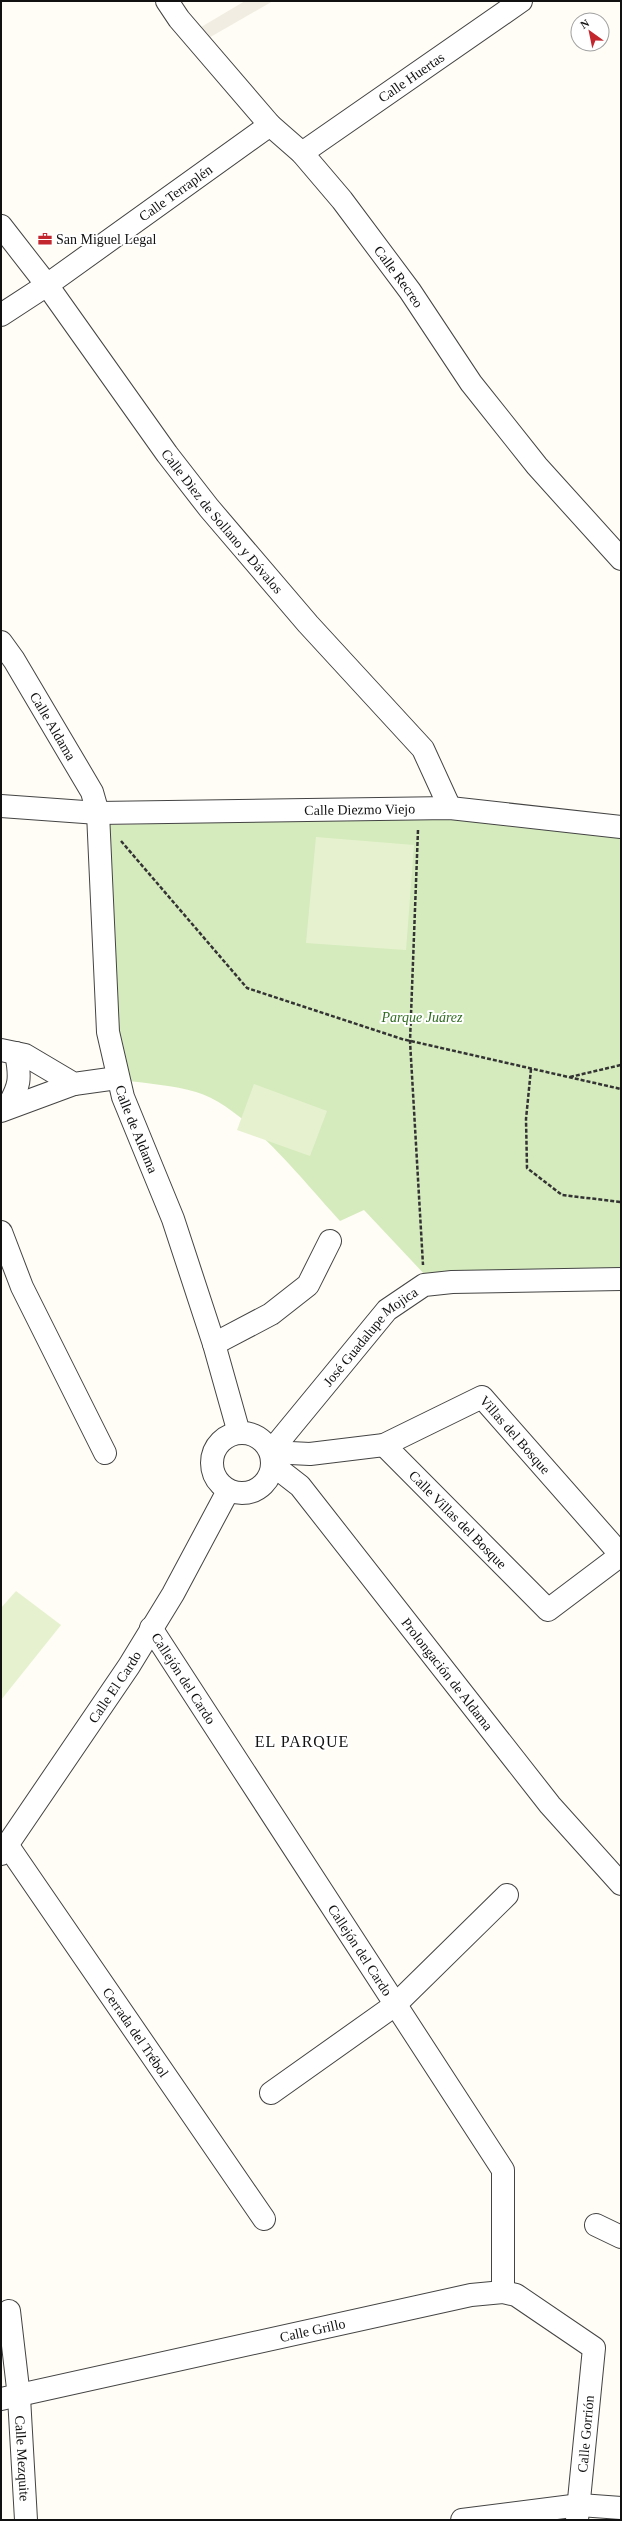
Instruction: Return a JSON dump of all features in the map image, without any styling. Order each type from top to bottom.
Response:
[{"type":"street","name":"Calle Recreo","points":[[167,1],[187,29],[270,125],[302,153],[378,245],[471,383],[537,466],[621,559]]},
{"type":"street","name":"Calle Huertas","points":[[302,153],[521,1]]},
{"type":"street","name":"Calle Terraplén","points":[[1,315],[47,285],[270,125]]},
{"type":"street","name":"Calle Diez de Sollano y Dávalos","points":[[1,226],[47,285],[167,454],[209,508],[308,624],[423,749],[450,808]]},
{"type":"street","name":"Calle Aldama","points":[[1,642],[14,660],[92,792],[98,813]]},
{"type":"street","name":"Calle Diezmo Viejo","points":[[1,806],[98,813],[450,808],[621,827]]},
{"type":"street","name":"Calle de Aldama","points":[[98,813],[108,1032],[117,1078],[122,1097],[173,1219],[214,1344],[239,1433]]},
{"type":"street","points":[[8,1052],[25,1055],[74,1084]]},
{"type":"street","points":[[4,1110],[19,1088],[20,1073],[8,1052]]},
{"type":"street","points":[[4,1110],[74,1084],[117,1078]]},
{"type":"street","points":[[1,1232],[22,1287],[105,1453]]},
{"type":"street","points":[[214,1344],[272,1314],[308,1285],[330,1241]]},
{"type":"street","name":"José Guadalupe Mojica","points":[[272,1456],[387,1310],[424,1285],[452,1282],[621,1279]]},
{"type":"street","name":"Villas del Bosque","points":[[384,1445],[482,1397],[621,1555]]},
{"type":"street","points":[[239,1433],[252,1434],[262,1439],[272,1456],[270,1477],[260,1489],[246,1494],[228,1491],[220,1485],[213,1473],[213,1454],[222,1440],[239,1433]]},
{"type":"street","points":[[272,1456],[310,1454],[384,1445]]},
{"type":"street","name":"Calle Villas del Bosque","points":[[384,1445],[548,1610],[621,1555]]},
{"type":"street","name":"Prolongación de Aldama","points":[[272,1456],[300,1486],[550,1805],[621,1884]]},
{"type":"street","name":"Calle El Cardo","points":[[4,1850],[129,1666],[173,1594],[228,1491]]},
{"type":"street","name":"Callejón del Cardo","points":[[151,1628],[503,2170],[503,2292]]},
{"type":"street","name":"Cerrada del Trébol","points":[[4,1850],[264,2219]]},
{"type":"street","points":[[271,2093],[396,2005],[507,1895]]},
{"type":"street","points":[[596,2224],[621,2237]]},
{"type":"street","name":"Calle Grillo","points":[[10,2398],[471,2295],[503,2292],[516,2295],[594,2348]]},
{"type":"street","name":"Calle Mezquite","points":[[9,2311],[10,2398],[26,2520]]},
{"type":"street","name":"Calle Gorrión","points":[[579,2512],[594,2348]]},
{"type":"street","points":[[462,2520],[621,2508]]},
{"type":"path","points":[[419,809],[410,1041],[424,1285]]},
{"type":"path","points":[[118,837],[247,988],[410,1041],[621,1089]]},
{"type":"path","points":[[568,1077],[621,1065]]},
{"type":"path","points":[[531,1069],[526,1119],[527,1168],[562,1195],[621,1202]]},
{"type":"green space","name":"Parque Juárez","points":[[441,817],[621,836],[621,1276],[427,1277],[364,1210],[340,1221],[292,1167],[254,1129],[215,1100],[196,1092],[170,1086],[124,1080],[121,1060],[106,825]]},
{"type":"green space","points":[[316,837],[414,845],[406,950],[306,943]]},
{"type":"green space","points":[[254,1084],[327,1111],[310,1156],[237,1130]]},
{"type":"green space","points":[[16,1591],[61,1625],[1,1700],[1,1608]]},
{"type":"shaded area","points":[[245,1],[273,1],[200,43],[191,33]]},
{"type":"place","name":"San Miguel Legal","points":[[45,239]]},
{"type":"district","name":"EL PARQUE","points":[[302,1741]]}]
